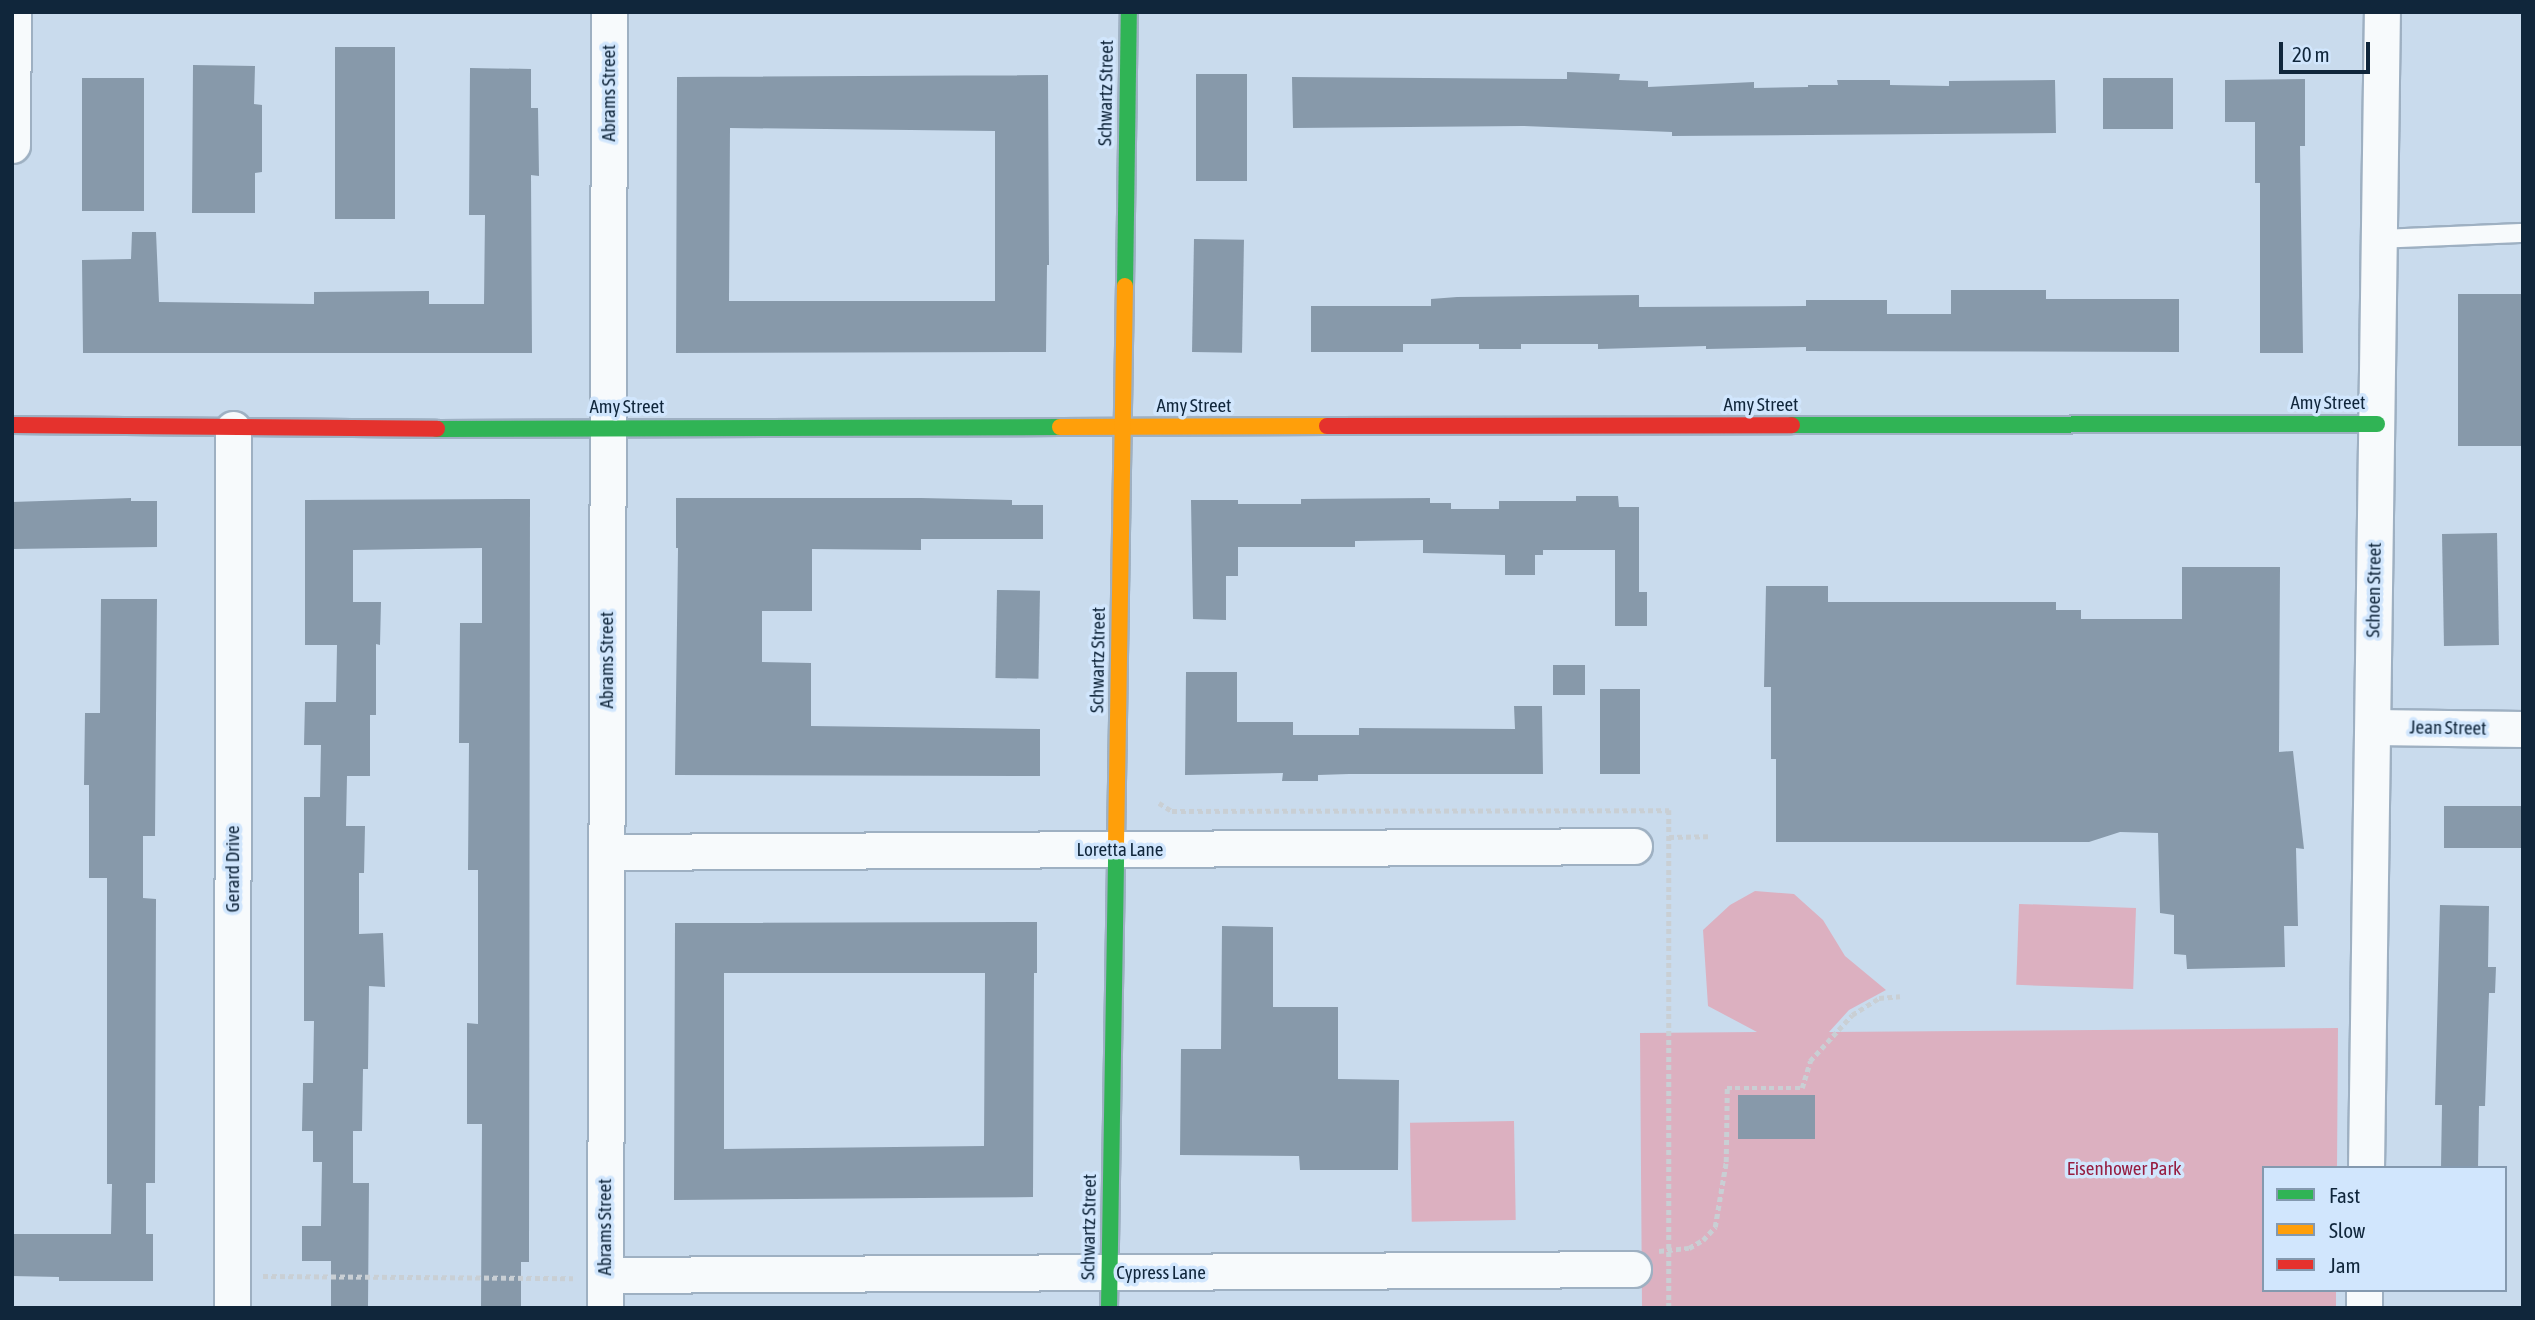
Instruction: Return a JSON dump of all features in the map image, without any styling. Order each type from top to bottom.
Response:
[{"type":"street","points":[[12,145],[13,12]]},
{"type":"street","name":"Abrams Street","points":[[605,1291],[609,12]]},
{"type":"street","name":"Schwartz Street","points":[[1109,1308],[1129,12]]},
{"type":"street","name":"Schoen Street","points":[[2366,1166],[2382,12]]},
{"type":"street","name":"Amy Street","points":[[12,425],[233,429],[2377,424]]},
{"type":"street","name":"Gerard Drive","points":[[232,1292],[233,429]]},
{"type":"street","name":"Jean Street","points":[[2372,727],[2523,729]]},
{"type":"street","name":"Loretta Lane","points":[[607,852],[1634,846]]},
{"type":"street","name":"Cypress Lane","points":[[605,1291],[1110,1273],[1633,1269]]},
{"type":"lane","points":[[2379,239],[2523,233]]},
{"type":"path","points":[[1159,803],[1172,811],[1669,810],[1670,1308]]},
{"type":"path","points":[[1669,837],[1708,836]]},
{"type":"path","points":[[1633,1269],[1654,1251],[1689,1248],[1703,1240],[1715,1227],[1726,1162],[1727,1088],[1802,1088],[1810,1061],[1852,1016],[1879,998],[1900,996]]},
{"type":"path","points":[[232,1292],[565,1278],[605,1291]]},
{"type":"green space","name":"Eisenhower Park","points":[[1755,891],[1794,894],[1823,920],[1845,956],[1886,990],[1849,1010],[1829,1032],[2338,1028],[2337,1166],[2262,1166],[2262,1292],[2336,1292],[2336,1308],[1642,1308],[1640,1033],[1757,1032],[1708,1006],[1703,930],[1730,905]]},
{"type":"green space","points":[[2019,904],[2136,908],[2133,989],[2016,985]]},
{"type":"green space","points":[[1514,1121],[1516,1220],[1412,1222],[1410,1123]]},
{"type":"building","points":[[335,47],[395,47],[395,219],[335,219]]},
{"type":"building","points":[[193,65],[255,66],[254,104],[262,105],[262,172],[255,173],[255,213],[192,213]]},
{"type":"building","points":[[470,68],[531,69],[531,108],[538,108],[539,176],[531,175],[532,353],[83,353],[82,260],[131,259],[132,232],[156,232],[159,302],[314,304],[314,292],[429,291],[429,304],[484,304],[485,215],[469,215]]},
{"type":"building","points":[[1567,72],[1620,74],[1619,80],[1648,81],[1648,87],[1754,82],[1754,88],[1808,87],[1838,85],[1837,80],[1890,80],[1890,85],[1949,86],[1949,81],[2055,80],[2056,133],[1672,136],[1672,132],[1523,126],[1293,128],[1292,77],[1567,79]]},
{"type":"building","points":[[1196,74],[1247,74],[1247,181],[1196,181]]},
{"type":"building","points":[[1048,75],[1049,265],[1046,352],[676,353],[677,77]],"holes":[[[730,128],[995,131],[995,301],[729,301]]]},
{"type":"building","points":[[82,78],[144,78],[144,211],[82,211]]},
{"type":"building","points":[[2103,78],[2173,78],[2173,129],[2103,129]]},
{"type":"building","points":[[2305,79],[2305,146],[2300,146],[2303,353],[2260,353],[2260,183],[2255,183],[2255,122],[2225,122],[2225,80]]},
{"type":"building","points":[[1194,239],[1244,240],[1242,353],[1192,352]]},
{"type":"building","points":[[1951,290],[2046,290],[2046,299],[2179,299],[2179,352],[1806,351],[1806,347],[1706,349],[1706,346],[1598,349],[1598,344],[1521,344],[1521,349],[1479,349],[1479,344],[1403,344],[1403,352],[1311,352],[1311,306],[1431,306],[1431,299],[1457,297],[1639,295],[1639,307],[1806,306],[1806,300],[1887,300],[1887,314],[1951,314]]},
{"type":"building","points":[[2458,294],[2523,294],[2523,446],[2458,446]]},
{"type":"building","points":[[1576,496],[1618,496],[1619,507],[1639,507],[1639,592],[1647,592],[1647,626],[1615,626],[1615,550],[1543,550],[1543,555],[1535,555],[1535,575],[1505,575],[1505,555],[1423,553],[1423,540],[1355,541],[1355,547],[1238,547],[1238,576],[1226,576],[1226,620],[1193,619],[1191,500],[1238,500],[1238,504],[1301,504],[1301,499],[1430,498],[1430,503],[1451,503],[1451,509],[1499,509],[1499,501],[1576,501]]},
{"type":"building","points":[[131,498],[131,501],[157,501],[157,547],[12,549],[12,502]]},
{"type":"building","points":[[676,498],[921,498],[1012,500],[1012,505],[1043,505],[1043,539],[921,539],[921,550],[812,549],[812,611],[762,611],[762,662],[811,663],[811,726],[1040,729],[1040,776],[675,775],[678,548]]},
{"type":"building","points":[[530,499],[529,1262],[521,1262],[521,1308],[481,1308],[482,1124],[467,1124],[467,1023],[478,1024],[478,870],[468,870],[469,743],[459,743],[460,623],[482,623],[482,548],[353,550],[353,602],[381,602],[380,645],[376,644],[376,715],[370,715],[370,776],[347,776],[346,826],[365,826],[364,873],[359,873],[359,934],[383,933],[385,987],[369,986],[368,1069],[363,1069],[362,1131],[353,1131],[353,1183],[369,1183],[368,1308],[331,1308],[331,1261],[302,1261],[302,1226],[321,1226],[322,1162],[313,1162],[313,1131],[302,1131],[303,1083],[313,1083],[314,1021],[304,1021],[304,797],[320,797],[321,745],[304,745],[305,702],[336,702],[337,645],[305,645],[305,500]]},
{"type":"building","points":[[2497,533],[2499,645],[2444,646],[2442,534]]},
{"type":"building","points":[[2182,567],[2280,567],[2279,752],[2293,751],[2304,849],[2296,848],[2298,926],[2284,926],[2285,967],[2187,969],[2186,955],[2174,954],[2174,915],[2160,913],[2158,833],[2120,832],[2089,842],[1776,842],[1776,759],[1771,759],[1771,687],[1764,687],[1766,586],[1828,586],[1828,602],[2056,602],[2056,610],[2081,610],[2081,619],[2182,619]]},
{"type":"building","points":[[997,590],[1040,591],[1038,679],[995,678]]},
{"type":"building","points":[[101,599],[157,599],[155,836],[143,836],[143,898],[156,899],[155,1183],[146,1183],[146,1234],[153,1234],[153,1281],[59,1281],[59,1277],[12,1276],[12,1234],[111,1234],[112,1184],[107,1184],[107,878],[89,878],[89,785],[84,785],[85,713],[100,713]]},
{"type":"building","points":[[1553,665],[1585,665],[1585,695],[1553,695]]},
{"type":"building","points":[[1186,672],[1237,672],[1237,722],[1293,722],[1293,735],[1359,735],[1359,728],[1515,729],[1514,706],[1542,706],[1543,774],[1349,774],[1318,775],[1318,781],[1282,781],[1283,773],[1185,775]]},
{"type":"building","points":[[1600,689],[1640,689],[1640,774],[1600,774]]},
{"type":"building","points":[[2444,806],[2523,806],[2523,848],[2444,848]]},
{"type":"building","points":[[2440,905],[2489,906],[2488,967],[2496,967],[2495,993],[2489,993],[2485,1106],[2479,1106],[2478,1166],[2441,1166],[2442,1105],[2435,1105]]},
{"type":"building","points":[[1037,922],[1037,973],[1034,973],[1033,1197],[674,1200],[675,923]],"holes":[[[724,973],[985,973],[984,1146],[724,1149]]]},
{"type":"building","points":[[1222,926],[1273,927],[1273,1007],[1338,1007],[1338,1079],[1399,1080],[1398,1170],[1300,1170],[1299,1156],[1180,1155],[1181,1049],[1221,1049]]},
{"type":"building","points":[[1738,1095],[1815,1095],[1815,1139],[1738,1139]]},
{"type":"traffic: fast","points":[[1125,286],[1129,12]]},
{"type":"traffic: fast","points":[[1792,425],[2377,424]]},
{"type":"traffic: fast","points":[[437,429],[1060,427]]},
{"type":"traffic: fast","points":[[1109,1308],[1116,844]]},
{"type":"traffic: slow","points":[[1116,844],[1125,286]]},
{"type":"traffic: slow","points":[[1060,427],[1327,426]]},
{"type":"traffic: jam","points":[[12,425],[437,429]]},
{"type":"traffic: jam","points":[[1327,426],[1792,425]]}]
